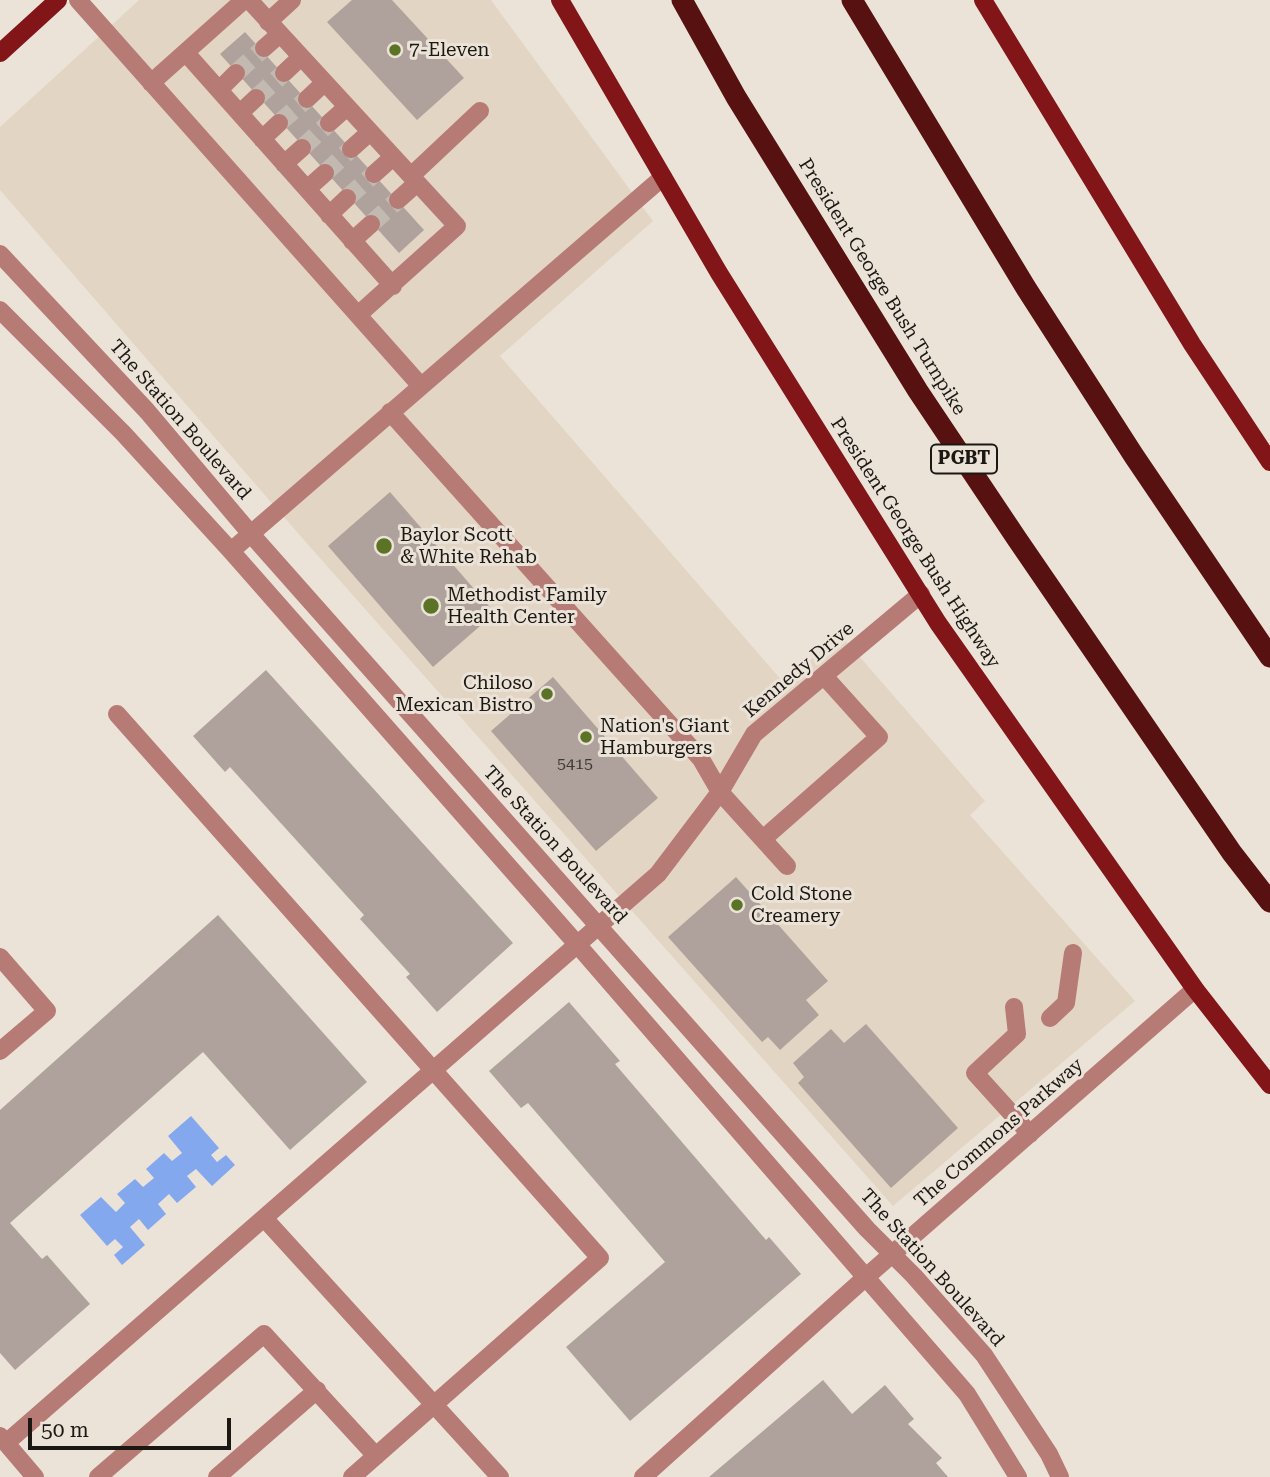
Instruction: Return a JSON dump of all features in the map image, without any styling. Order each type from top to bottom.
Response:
[{"type":"highway","name":"President George Bush Turnpike","points":[[682,0],[736,97],[918,391],[1232,853],[1270,902]]},
{"type":"highway","points":[[852,0],[1052,330],[1140,466],[1270,657]]},
{"type":"main road","points":[[0,53],[58,0]]},
{"type":"main road","name":"President George Bush Highway","points":[[560,0],[719,273],[938,623],[1195,989],[1270,1085]]},
{"type":"main road","points":[[983,0],[1192,344],[1270,462]]},
{"type":"street","points":[[78,0],[421,385]]},
{"type":"street","points":[[151,83],[246,0],[457,226],[358,315]]},
{"type":"street","points":[[264,48],[292,0]]},
{"type":"street","points":[[186,53],[393,286]]},
{"type":"street","points":[[284,73],[301,57]]},
{"type":"street","points":[[219,90],[236,73]]},
{"type":"street","points":[[307,99],[324,83]]},
{"type":"street","points":[[240,113],[256,98]]},
{"type":"street","points":[[329,123],[347,107]]},
{"type":"street","points":[[398,200],[414,179],[480,111]]},
{"type":"street","points":[[262,139],[279,123]]},
{"type":"street","points":[[351,149],[370,132]]},
{"type":"street","points":[[284,164],[302,148]]},
{"type":"street","points":[[374,174],[393,157]]},
{"type":"street","points":[[307,189],[325,173]]},
{"type":"street","points":[[231,551],[663,177]]},
{"type":"street","points":[[329,215],[347,198]]},
{"type":"street","points":[[352,241],[371,224]]},
{"type":"street","name":"The Station Boulevard","points":[[0,254],[147,411],[250,533],[890,1255],[914,1276],[984,1355],[1049,1454],[1060,1477]]},
{"type":"street","points":[[0,310],[123,433],[231,551],[576,943],[967,1394],[1018,1477]]},
{"type":"street","points":[[390,412],[701,759],[720,792],[787,866]]},
{"type":"street","name":"Kennedy Drive","points":[[3,1440],[658,874],[720,792],[754,734],[921,594]]},
{"type":"street","points":[[763,839],[879,737],[824,676]]},
{"type":"street","points":[[117,714],[600,1258],[352,1477]]},
{"type":"street","points":[[1050,1018],[1066,1003],[1073,953]]},
{"type":"street","points":[[0,957],[47,1011],[0,1051]]},
{"type":"street","name":"The Commons Parkway","points":[[643,1477],[890,1255],[1195,989]]},
{"type":"street","points":[[1014,1007],[1017,1034],[975,1073],[1030,1134]]},
{"type":"street","points":[[264,1217],[500,1477]]},
{"type":"street","points":[[98,1477],[264,1334],[376,1456]]},
{"type":"street","points":[[217,1477],[317,1390]]},
{"type":"street","points":[[3,1440],[35,1477]]},
{"type":"shaded area","points":[[139,0],[491,0],[653,221],[500,356],[784,683],[840,634],[985,801],[970,815],[1135,1001],[893,1206],[296,531],[0,190],[0,127]]},
{"type":"water","points":[[191,1116],[219,1148],[211,1155],[217,1162],[226,1155],[235,1165],[212,1186],[196,1169],[187,1176],[196,1187],[177,1203],[169,1194],[158,1204],[166,1214],[148,1230],[139,1219],[130,1227],[145,1245],[122,1265],[114,1255],[123,1247],[115,1239],[107,1246],[80,1215],[101,1197],[116,1212],[125,1203],[117,1194],[135,1179],[143,1187],[154,1178],[146,1169],[164,1153],[172,1161],[182,1153],[168,1136]]},
{"type":"building","name":"7-Eleven","points":[[352,0],[392,0],[464,78],[417,120],[327,22]]},
{"type":"building","points":[[245,32],[424,230],[399,253],[220,54]]},
{"type":"building","points":[[390,492],[495,613],[433,667],[328,546]]},
{"type":"building","points":[[266,670],[513,943],[437,1012],[406,977],[410,974],[360,919],[364,915],[230,767],[225,772],[193,736]]},
{"type":"building","points":[[553,677],[658,798],[596,851],[491,731]]},
{"type":"building","points":[[736,877],[828,981],[806,1000],[819,1015],[780,1050],[768,1037],[762,1042],[668,937]]},
{"type":"building","points":[[218,915],[367,1082],[290,1150],[203,1052],[10,1223],[42,1259],[47,1255],[90,1304],[15,1370],[0,1353],[0,1110]]},
{"type":"building","points":[[569,1002],[620,1061],[615,1064],[766,1240],[769,1237],[801,1274],[630,1421],[566,1347],[665,1262],[528,1103],[521,1108],[489,1071]]},
{"type":"building","points":[[866,1024],[958,1128],[891,1188],[798,1083],[804,1077],[793,1063],[831,1029],[844,1043]]},
{"type":"building","points":[[823,1380],[852,1414],[885,1385],[914,1419],[908,1424],[942,1458],[936,1463],[948,1477],[709,1477]]},
{"type":"tunnel","points":[[236,73],[264,48]]},
{"type":"tunnel","points":[[256,98],[284,73]]},
{"type":"tunnel","points":[[279,123],[307,99]]},
{"type":"tunnel","points":[[302,148],[329,123]]},
{"type":"tunnel","points":[[325,173],[351,149]]},
{"type":"tunnel","points":[[347,198],[374,174]]},
{"type":"tunnel","points":[[371,224],[398,200]]},
{"type":"place","name":"7-Eleven","points":[[395,50]]},
{"type":"place","name":"Baylor Scott & White Rehab","points":[[384,546]]},
{"type":"place","name":"Methodist Family Health Center","points":[[431,606]]},
{"type":"place","name":"Chiloso Mexican Bistro","points":[[547,694]]},
{"type":"place","name":"Nation's Giant Hamburgers","points":[[586,737]]},
{"type":"place","name":"Cold Stone Creamery","points":[[737,905]]}]
